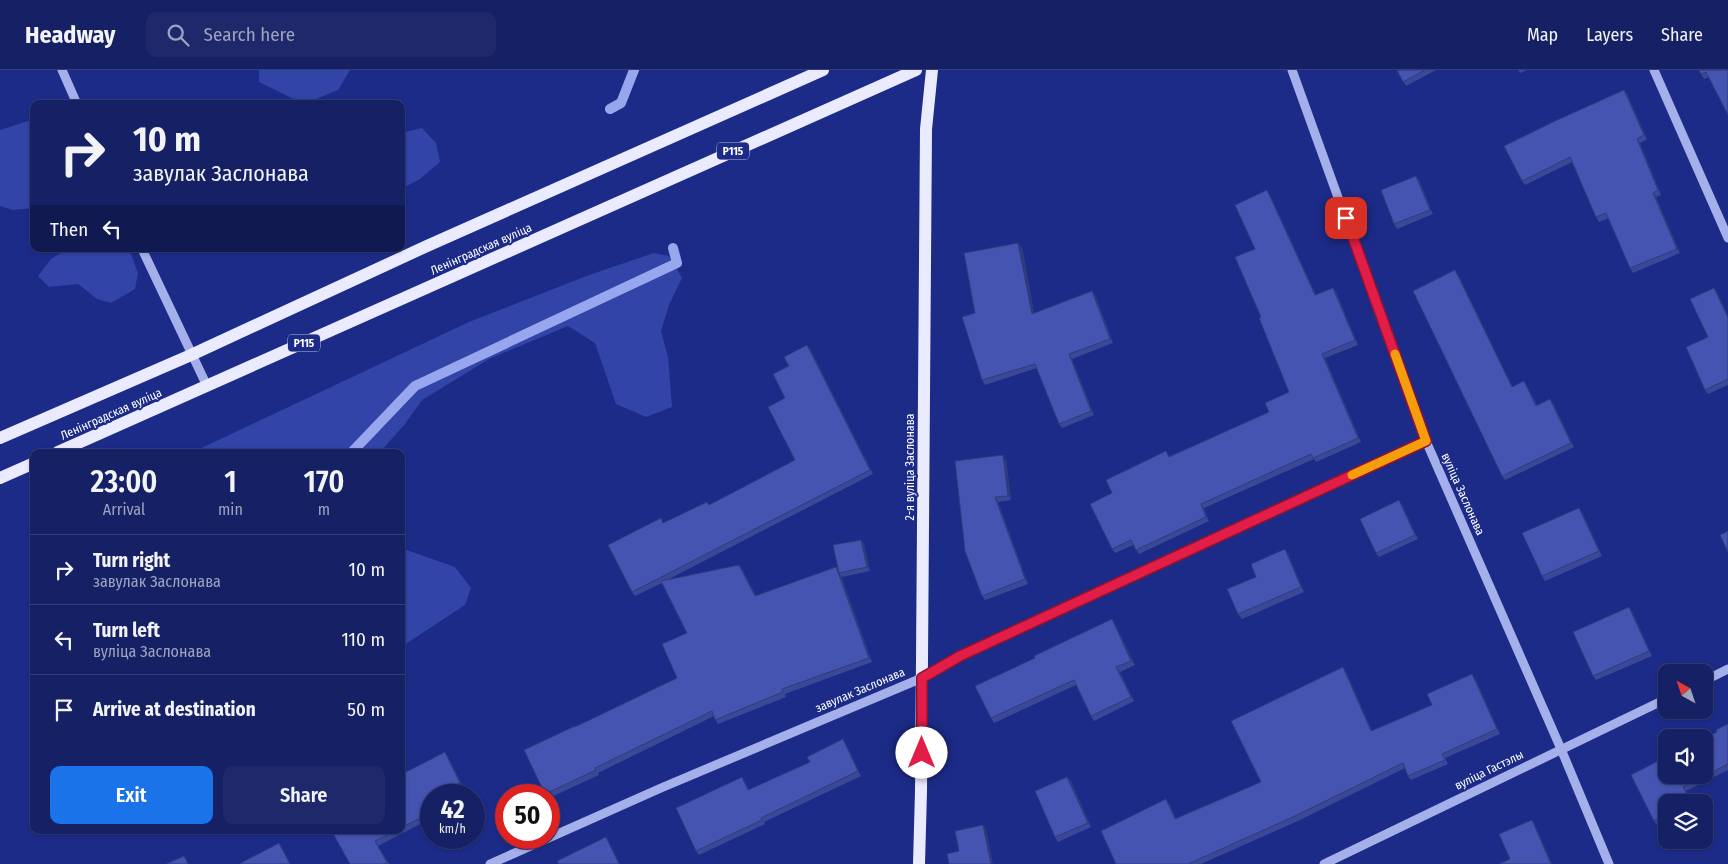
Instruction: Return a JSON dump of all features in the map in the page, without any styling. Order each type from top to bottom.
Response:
[{"type":"main road","name":"Ленінградская вуліца","points":[[0,438],[191,355],[427,246],[823,70]]},
{"type":"main road","name":"Ленінградская вуліца","points":[[65,449],[916,70]]},
{"type":"main road","name":"2-я вуліца Заслонава","points":[[919,864],[922,791],[926,130],[932,70]]},
{"type":"main road","points":[[0,478],[30,465]]},
{"type":"street","points":[[62,70],[75,100]]},
{"type":"street","name":"вуліца Заслонава","points":[[1292,70],[1426,441],[1562,750],[1609,864]]},
{"type":"street","points":[[1654,70],[1728,238]]},
{"type":"street","points":[[143,252],[207,386]]},
{"type":"street","name":"завулак Заслонава","points":[[490,864],[661,788],[922,678],[960,656],[1426,441]]},
{"type":"street","points":[[1713,677],[1728,670]]},
{"type":"street","name":"вуліца Гастэлы","points":[[1324,864],[1658,703]]},
{"type":"shaded area","points":[[259,70],[350,70],[338,90],[314,100],[296,100],[259,82]]},
{"type":"shaded area","points":[[30,120],[30,208],[13,210],[0,206],[0,130]]},
{"type":"shaded area","points":[[422,128],[436,143],[440,162],[420,179],[405,187],[405,132]]},
{"type":"shaded area","points":[[62,252],[130,252],[138,273],[135,289],[111,303],[97,299],[78,284],[49,287],[38,276],[51,259]]},
{"type":"shaded area","points":[[654,253],[669,256],[682,278],[669,305],[661,331],[668,357],[672,407],[646,417],[616,404],[595,343],[568,326],[489,359],[422,400],[405,424],[383,449],[199,449],[469,322],[589,275]]},
{"type":"shaded area","points":[[405,549],[455,567],[471,588],[465,605],[405,644]]},
{"type":"building","points":[[1397,70],[1425,70],[1403,82]]},
{"type":"building","points":[[1699,70],[1728,70],[1728,115],[1706,72],[1701,74]]},
{"type":"building","points":[[1624,90],[1644,135],[1637,139],[1658,190],[1653,193],[1677,249],[1630,268],[1606,213],[1596,217],[1570,157],[1522,181],[1504,146]]},
{"type":"building","points":[[1416,176],[1430,210],[1394,224],[1381,190]]},
{"type":"building","points":[[1267,190],[1315,295],[1333,288],[1355,340],[1322,354],[1358,438],[1313,458],[1311,454],[1201,504],[1206,517],[1136,550],[1131,540],[1112,549],[1090,504],[1112,493],[1106,480],[1166,451],[1169,457],[1269,412],[1265,403],[1289,392],[1259,318],[1261,317],[1235,257],[1255,249],[1235,205]]},
{"type":"building","points":[[1018,243],[1032,314],[1092,291],[1110,339],[1069,354],[1091,411],[1059,424],[1035,364],[982,380],[962,317],[975,313],[964,253]]},
{"type":"building","points":[[1455,270],[1512,387],[1524,381],[1536,406],[1550,399],[1571,443],[1502,476],[1413,291]]},
{"type":"building","points":[[1714,288],[1728,318],[1728,379],[1705,390],[1686,347],[1708,337],[1690,299]]},
{"type":"building","points":[[807,345],[870,470],[632,592],[608,545],[661,518],[663,523],[707,502],[709,505],[795,460],[768,407],[785,398],[773,374],[789,366],[784,357]]},
{"type":"building","points":[[1003,455],[1008,496],[995,497],[1025,579],[982,596],[965,551],[955,461]]},
{"type":"building","points":[[1399,500],[1415,535],[1376,553],[1360,519]]},
{"type":"building","points":[[1579,508],[1599,551],[1542,576],[1522,533]]},
{"type":"building","points":[[1728,531],[1728,552],[1720,535]]},
{"type":"building","points":[[861,540],[867,567],[839,573],[833,545]]},
{"type":"building","points":[[1285,549],[1301,587],[1238,614],[1227,589],[1256,577],[1251,564]]},
{"type":"building","points":[[739,565],[755,596],[836,567],[869,658],[782,689],[783,692],[715,720],[712,711],[560,787],[560,784],[540,784],[524,750],[677,678],[662,644],[687,633],[661,581]]},
{"type":"building","points":[[1629,607],[1649,651],[1593,676],[1573,632]]},
{"type":"building","points":[[1112,619],[1131,661],[1116,667],[1131,697],[1091,716],[1074,680],[991,718],[975,686]]},
{"type":"building","points":[[1343,667],[1371,731],[1432,705],[1427,694],[1472,674],[1497,729],[1442,754],[1445,760],[1408,776],[1403,763],[1295,816],[1188,864],[1116,864],[1101,831],[1166,799],[1175,819],[1261,782],[1231,721]]},
{"type":"building","points":[[1728,724],[1728,764],[1713,772],[1713,734],[1717,732],[1716,730]]},
{"type":"building","points":[[843,739],[858,771],[696,851],[676,808],[742,777],[748,790],[810,762],[807,757]]},
{"type":"building","points":[[445,752],[460,783],[420,784],[420,818],[405,826],[405,772]]},
{"type":"building","points":[[1658,761],[1658,784],[1689,784],[1683,787],[1687,794],[1658,794],[1658,819],[1654,821],[1631,775]]},
{"type":"building","points":[[1067,777],[1088,823],[1055,837],[1035,791]]},
{"type":"building","points":[[1532,820],[1551,864],[1499,864],[1510,859],[1499,834]]},
{"type":"building","points":[[983,825],[991,864],[949,864],[947,854],[959,851],[955,831]]},
{"type":"building","points":[[333,834],[389,834],[375,841],[387,863],[350,864]]},
{"type":"building","points":[[606,837],[619,864],[559,864],[557,861]]},
{"type":"building","points":[[279,843],[290,864],[239,864]]},
{"type":"building","points":[[184,856],[188,864],[166,864]]},
{"type":"waterway","points":[[610,109],[621,103],[634,70]]},
{"type":"waterway","points":[[355,449],[415,386],[677,263],[673,248]]},
{"type":"slow traffic","points":[[1352,475],[1426,441],[1395,354]]},
{"type":"route","points":[[922,753],[922,678],[960,656],[1426,441],[1346,218]]}]
